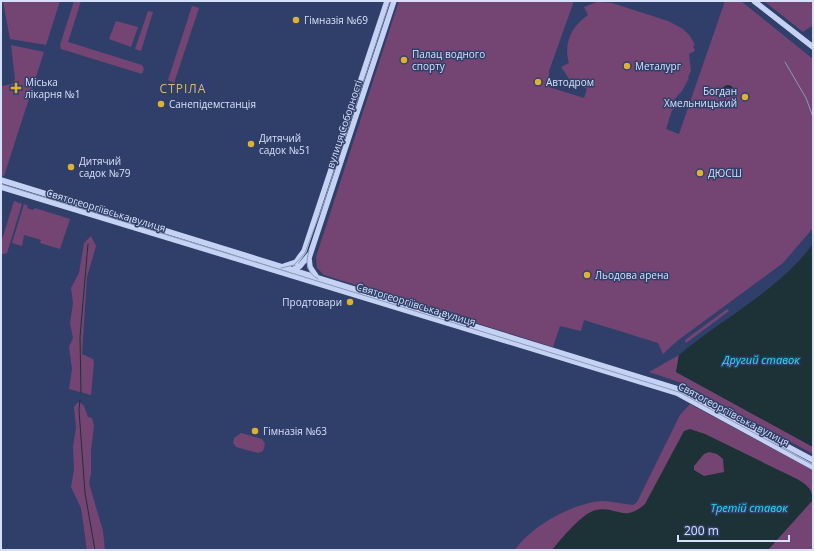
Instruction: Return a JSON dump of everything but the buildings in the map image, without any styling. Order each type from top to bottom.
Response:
[{"type":"main road","name":"вулиця Соборності","points":[[303,263],[304,251],[387,1]]},
{"type":"main road","name":"вулиця Соборності","points":[[311,253],[394,1]]},
{"type":"main road","points":[[754,1],[813,47]]},
{"type":"main road","name":"Святогеоргіївська вулиця","points":[[1,180],[280,269],[315,283],[677,393],[813,467]]},
{"type":"main road","name":"Святогеоргіївська вулиця","points":[[1,187],[280,269]]},
{"type":"main road","points":[[280,269],[296,262],[304,251]]},
{"type":"main road","points":[[280,269],[293,270],[303,263],[311,253]]},
{"type":"main road","points":[[311,253],[310,268],[317,276]]},
{"type":"main road","points":[[303,263],[306,273],[315,283]]},
{"type":"main road","name":"Святогеоргіївська вулиця","points":[[293,270],[317,276],[681,390],[813,460]]},
{"type":"shaded area","points":[[3,1],[60,1],[46,45],[10,39]]},
{"type":"shaded area","points":[[74,1],[81,1],[68,42],[142,65],[144,69],[142,74],[61,49],[60,45]]},
{"type":"shaded area","points":[[399,1],[574,1],[549,71],[549,87],[584,98],[587,89],[570,80],[561,67],[569,63],[567,49],[573,30],[582,19],[588,15],[584,7],[597,2],[612,3],[668,21],[683,29],[690,36],[695,45],[693,46],[695,51],[689,54],[691,71],[688,77],[689,78],[682,91],[674,100],[676,107],[672,110],[666,129],[679,134],[725,1],[741,1],[813,59],[813,228],[783,263],[677,341],[663,354],[658,343],[584,320],[581,331],[560,326],[553,347],[324,275],[317,268],[316,257]]},
{"type":"shaded area","points":[[764,1],[813,1],[813,25],[803,32]]},
{"type":"shaded area","points":[[192,6],[199,8],[174,83],[168,80]]},
{"type":"shaded area","points":[[148,11],[153,12],[141,51],[135,49]]},
{"type":"shaded area","points":[[116,21],[138,27],[131,47],[109,39]]},
{"type":"shaded area","points":[[11,45],[44,52],[4,176],[1,175],[1,86],[12,84],[15,79]]},
{"type":"shaded area","points":[[14,201],[22,204],[7,253],[1,254],[1,243]]},
{"type":"shaded area","points":[[24,204],[28,206],[27,208],[33,210],[35,208],[70,219],[60,249],[40,243],[41,240],[24,235],[22,246],[12,243]]},
{"type":"shaded area","points":[[91,236],[96,246],[87,277],[82,354],[93,359],[94,362],[91,395],[69,389],[72,369],[69,347],[73,338],[70,323],[73,303],[71,288],[79,273],[84,243]]},
{"type":"shaded area","points":[[727,309],[729,311],[686,343],[685,340]]},
{"type":"shaded area","points":[[679,355],[676,372],[813,447],[813,454],[682,383],[649,372]]},
{"type":"shaded area","points":[[80,402],[84,406],[88,417],[92,418],[94,426],[91,450],[91,474],[89,483],[103,531],[105,550],[87,550],[81,508],[71,487],[74,470],[73,446],[76,428],[74,407]]},
{"type":"shaded area","name":"Третій ставок","points":[[690,404],[813,470],[813,550],[515,550],[531,532],[542,524],[578,506],[602,501],[633,505],[637,502],[680,415]]},
{"type":"shaded area","points":[[241,433],[262,439],[265,444],[263,451],[258,453],[236,447],[233,443],[234,438]]},
{"type":"water","points":[[730,85],[733,86],[733,96],[726,97],[723,96],[722,89],[723,86]]},
{"type":"water","name":"Другий ставок","points":[[813,244],[813,447],[676,372],[679,355],[767,290],[799,261]]},
{"type":"water","name":"Третій ставок","points":[[690,429],[705,434],[797,479],[809,488],[812,494],[812,501],[768,550],[552,550],[578,521],[590,512],[603,509],[626,513],[638,510],[645,504],[684,431]],"holes":[[[709,452],[717,454],[723,459],[724,472],[704,476],[694,470],[694,466],[704,454]]]},
{"type":"waterway","points":[[81,393],[80,337],[88,244]]},
{"type":"waterway","points":[[80,400],[79,410],[85,493],[95,550]]},
{"type":"tram line","points":[[281,268],[294,265],[305,253],[323,205],[390,1]]},
{"type":"tram line","points":[[785,62],[806,98],[813,117]]},
{"type":"tram line","points":[[1,184],[679,392],[813,465]]},
{"type":"tram line","points":[[309,251],[307,260],[309,271],[318,279]]},
{"type":"place","name":"Гімназія №69","points":[[296,20]]},
{"type":"place","name":"Палац водного спорту","points":[[404,60]]},
{"type":"place","name":"Металург","points":[[627,66]]},
{"type":"place","name":"Автодром","points":[[538,82]]},
{"type":"place","name":"Міська лікарня №1","points":[[16,88]]},
{"type":"place","name":"Богдан Хмельницький","points":[[745,97]]},
{"type":"place","name":"Санепідемстанція","points":[[161,104]]},
{"type":"place","name":"Дитячий садок №51","points":[[251,144]]},
{"type":"place","name":"Дитячий садок №79","points":[[71,167]]},
{"type":"place","name":"ДЮСШ","points":[[700,173]]},
{"type":"place","name":"Льодова арена","points":[[587,275]]},
{"type":"place","name":"Продтовари","points":[[350,302]]},
{"type":"place","name":"Гімназія №63","points":[[255,431]]},
{"type":"district","name":"СТРІЛА","points":[[183,88]]}]
